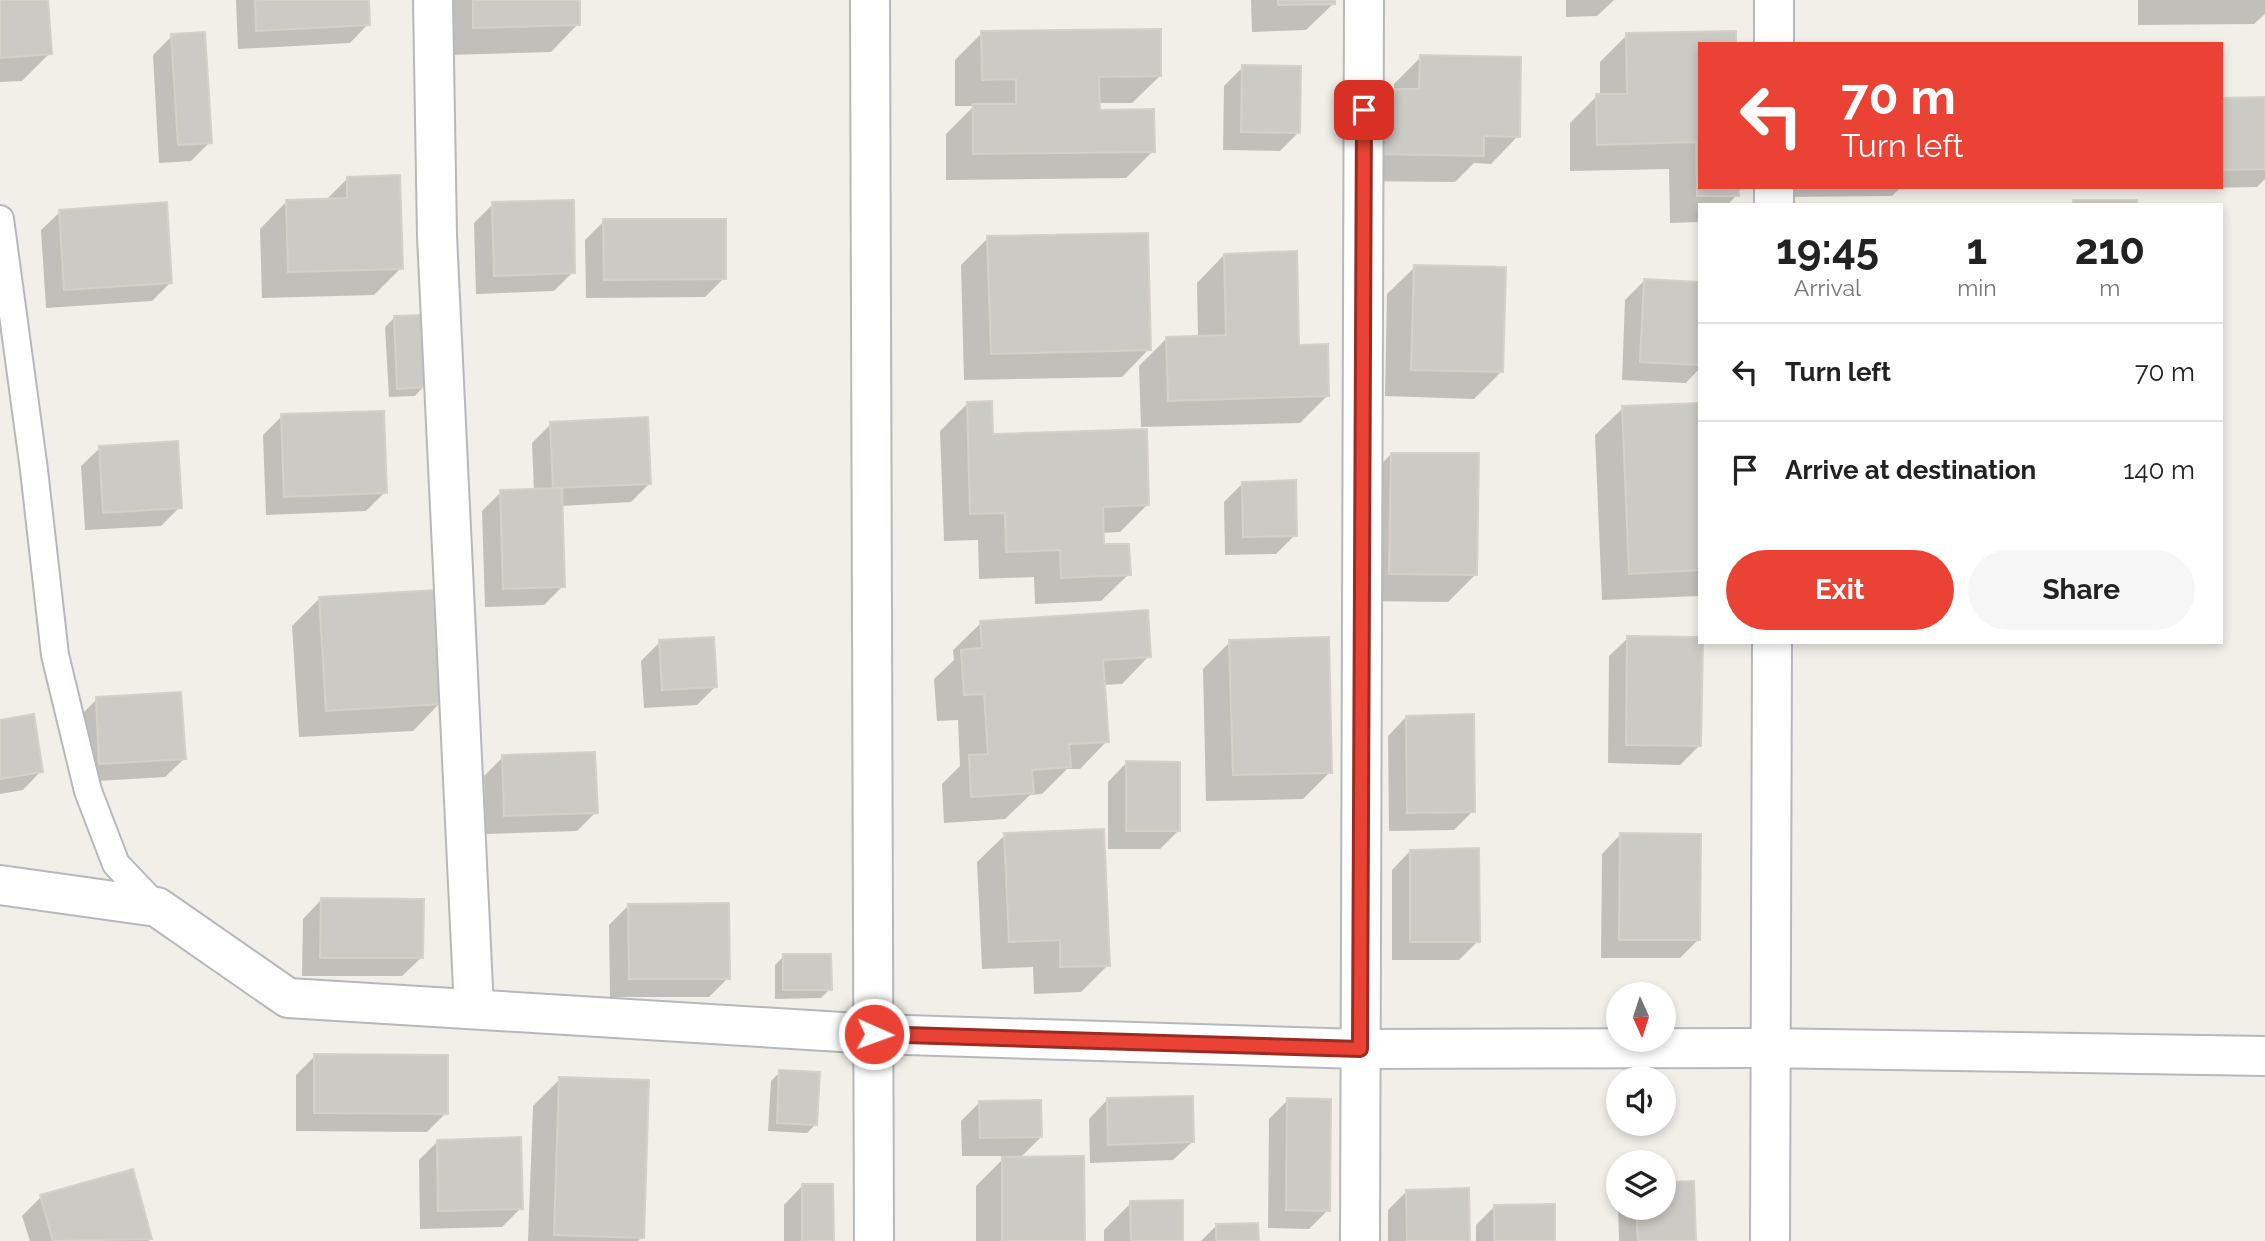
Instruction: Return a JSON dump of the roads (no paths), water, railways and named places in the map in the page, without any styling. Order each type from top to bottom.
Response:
[{"type":"street","points":[[433,0],[436,236],[474,1009]]},
{"type":"street","points":[[870,0],[874,1241]]},
{"type":"street","points":[[1360,1241],[1364,0]]},
{"type":"street","points":[[1774,0],[1774,42]]},
{"type":"street","points":[[1770,1241],[1772,644]]},
{"type":"street","points":[[0,885],[157,907],[288,998],[874,1034],[1360,1049],[1770,1048],[2265,1056]]},
{"type":"lane","points":[[0,219],[34,470],[55,654],[88,791],[116,864],[157,907]]}]
